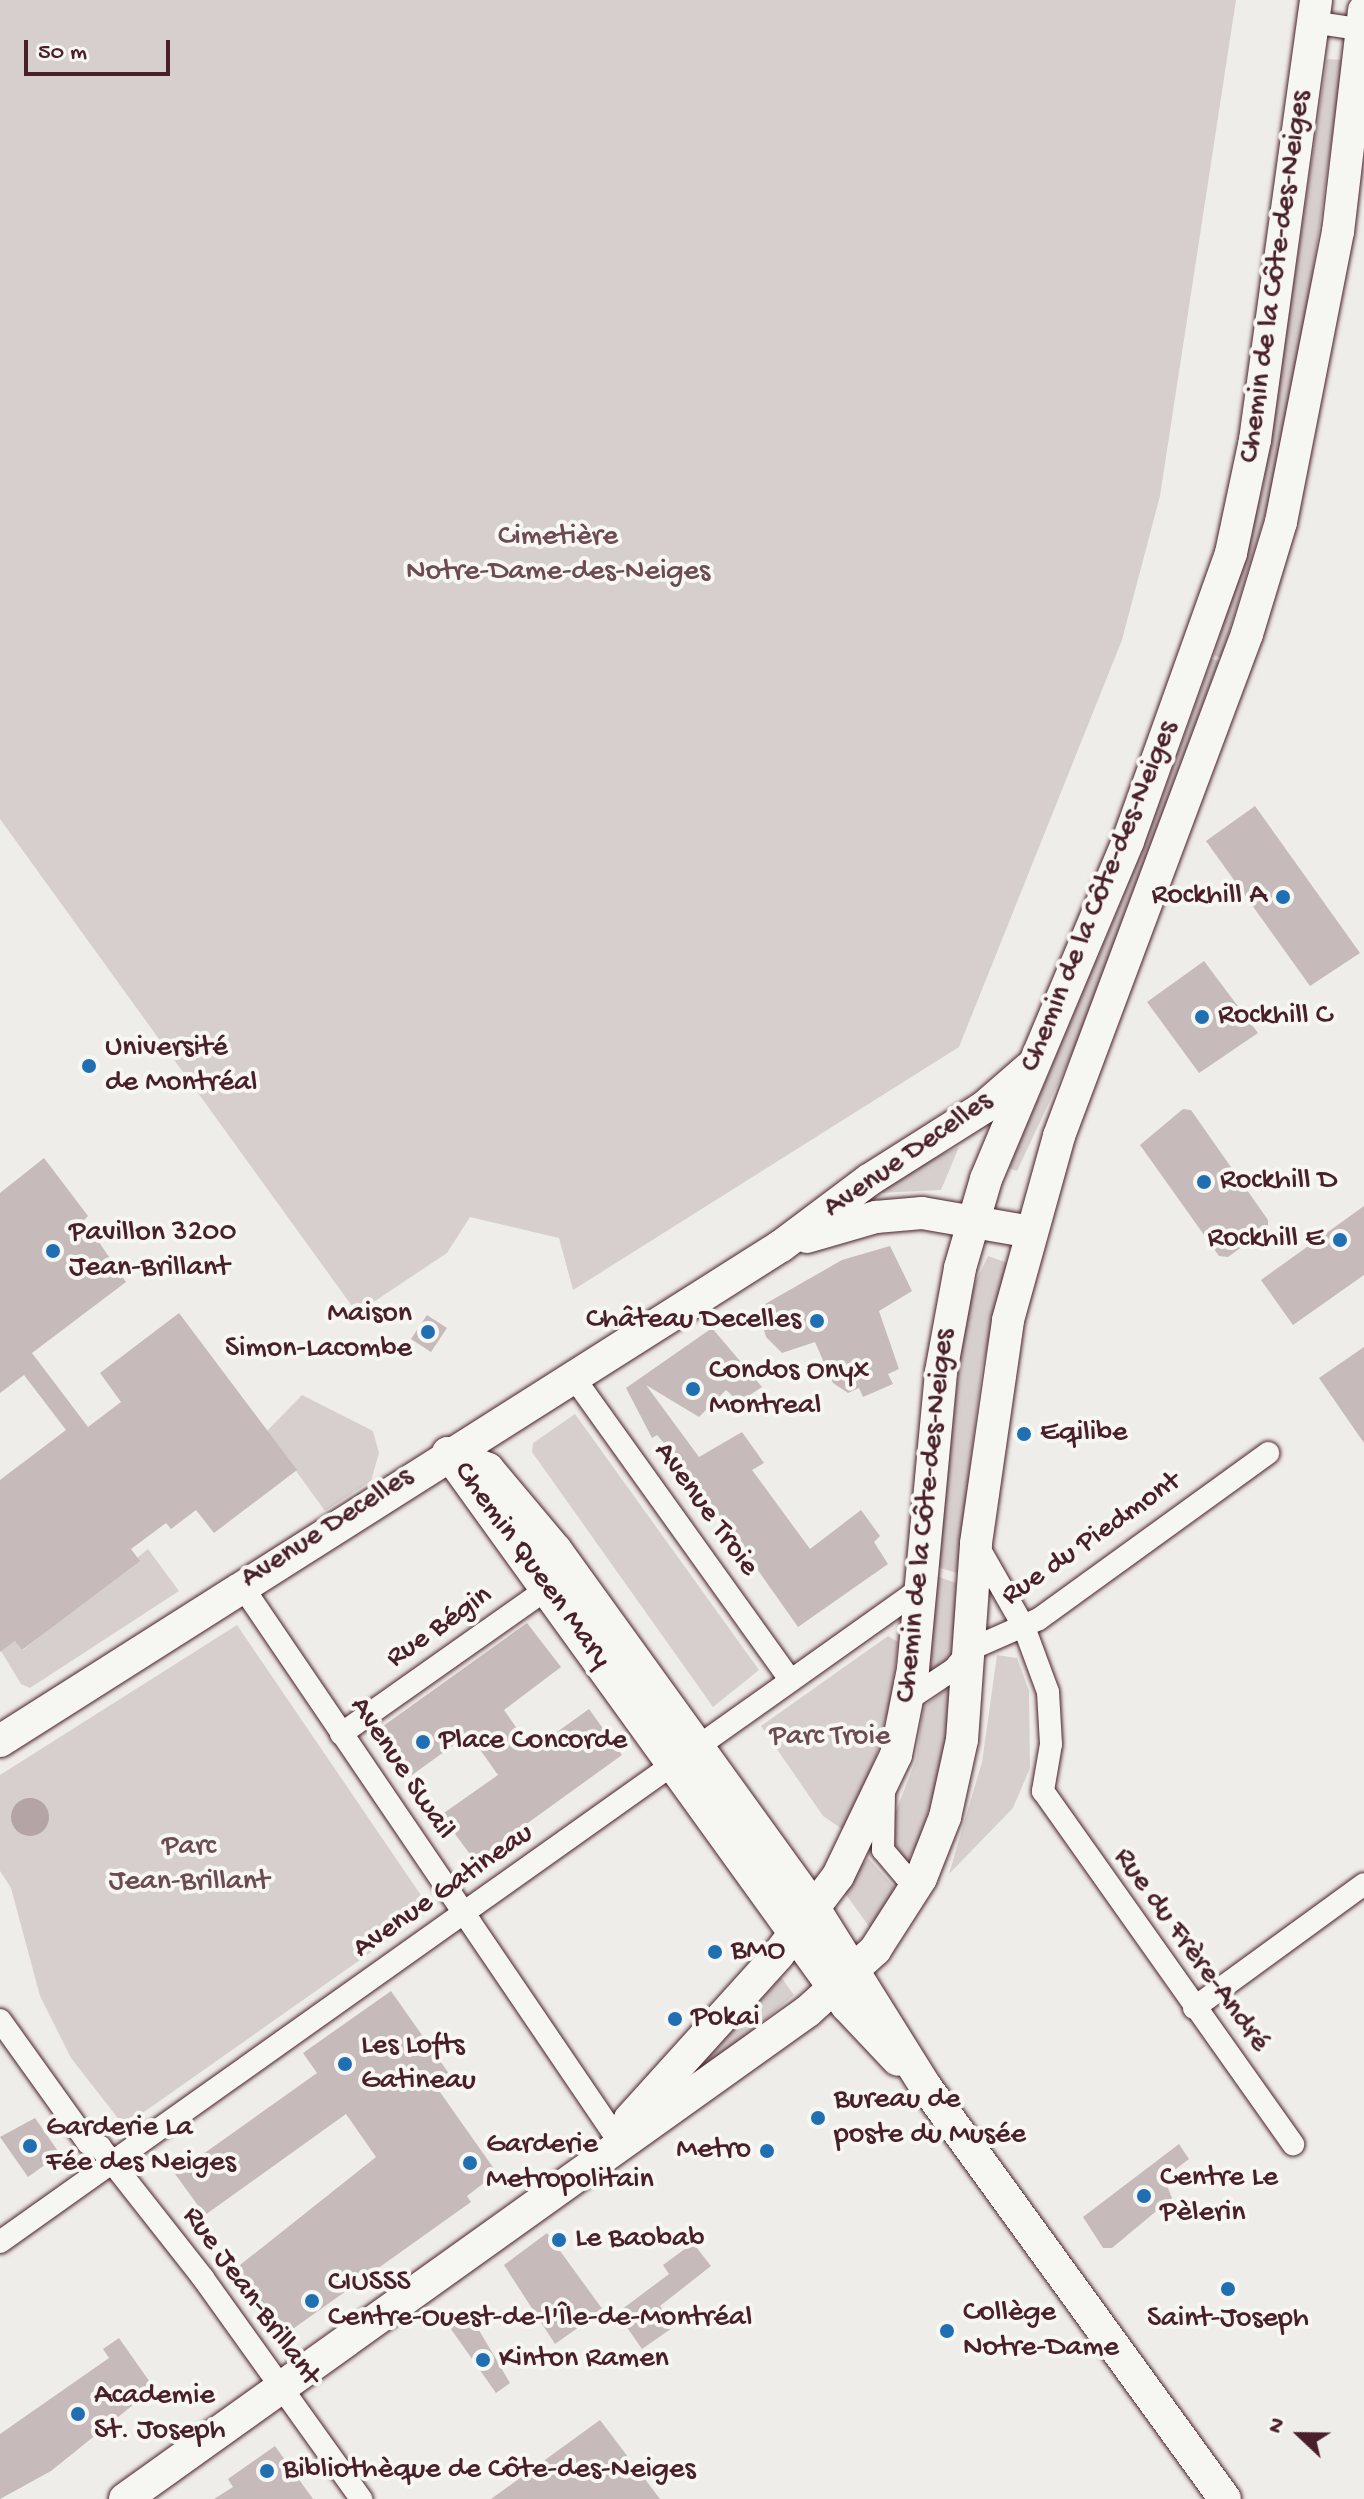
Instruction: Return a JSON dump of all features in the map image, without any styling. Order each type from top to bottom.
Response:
[{"type":"main road","name":"Chemin de la Côte-des-Neiges","points":[[620,2143],[630,2119],[814,1908],[855,1849],[884,1790],[909,1699],[943,1353],[973,1218],[1128,841],[1236,535],[1255,440],[1314,11]]},
{"type":"main road","name":"Chemin de la Côte-des-Neiges","points":[[125,2499],[620,2143],[645,2133],[846,1980],[916,1889],[955,1777],[971,1649],[976,1543],[999,1363],[1031,1232],[1071,1101],[1242,648],[1281,522],[1333,262],[1363,24]]},
{"type":"main road","name":"Avenue Decelles","points":[[0,1741],[448,1453],[781,1246],[983,1108],[1034,1064]]},
{"type":"main road","name":"Avenue Decelles","points":[[781,1246],[885,1216],[973,1218],[1031,1232]]},
{"type":"main road","name":"Chemin Queen Mary","points":[[448,1453],[488,1469],[572,1571],[795,1933],[846,1980],[1225,2499]]},
{"type":"main road","name":"Chemin Queen Mary","points":[[448,1453],[545,1590],[814,1908],[846,1980]]},
{"type":"street","points":[[1314,11],[1363,24]]},
{"type":"street","name":"Avenue Troie","points":[[572,1375],[790,1680]]},
{"type":"street","name":"Rue du Piedmont","points":[[909,1699],[954,1669],[971,1649],[1024,1627],[1268,1453]]},
{"type":"street","name":"Chemin de la Côte-des-Neiges","points":[[976,1543],[1024,1627],[1051,1712],[1043,1791]]},
{"type":"street","name":"Rue Bégin","points":[[341,1734],[572,1571]]},
{"type":"street","name":"Avenue Swail","points":[[242,1586],[462,1915],[620,2143]]},
{"type":"street","name":"Avenue Gatineau","points":[[0,2242],[920,1589]]},
{"type":"street","name":"Chemin de la Côte-des-Neiges","points":[[884,1790],[883,1850],[916,1889]]},
{"type":"street","name":"Rue du Frère-André","points":[[1043,1791],[1293,2144]]},
{"type":"street","points":[[1194,2008],[1364,1884]]},
{"type":"street","name":"Rue Jean-Brillant","points":[[0,2020],[88,2143],[112,2162],[361,2499]]},
{"type":"green space","name":"Cimetière Notre-Dame-des-Neiges","points":[[0,0],[1236,0],[1160,496],[1122,640],[959,1047],[573,1290],[559,1238],[470,1217],[447,1253],[357,1313],[0,819]]},
{"type":"green space","points":[[1327,59],[1343,60],[1306,320],[1271,495],[1221,658],[1214,655],[1263,488]]},
{"type":"green space","points":[[1212,659],[1219,661],[1075,1047],[1017,1171],[1009,1168],[1142,852]]},
{"type":"green space","points":[[959,1147],[941,1190],[877,1193],[923,1163]]},
{"type":"green space","points":[[988,1256],[1008,1263],[982,1368],[957,1573],[937,1567],[962,1338],[971,1292]]},
{"type":"green space","points":[[302,1395],[373,1431],[379,1453],[371,1481],[325,1511],[267,1431]]},
{"type":"green space","points":[[575,1414],[759,1670],[713,1707],[532,1452],[533,1443]]},
{"type":"green space","points":[[148,1549],[179,1591],[30,1688],[21,1684],[1,1651],[15,1641],[23,1650]]},
{"type":"green space","points":[[936,1576],[956,1583],[954,1655],[927,1674]]},
{"type":"green space","name":"Parc Jean-Brillant","points":[[237,1625],[431,1910],[124,2126],[71,2058],[40,1996],[11,1888],[0,1871],[0,1775]]},
{"type":"green space","name":"Parc Troie","points":[[888,1636],[898,1642],[892,1694],[876,1757],[845,1831],[823,1816],[761,1726]]},
{"type":"green space","points":[[997,1655],[1017,1658],[1029,1691],[1030,1768],[1013,1808],[949,1874],[982,1762]]},
{"type":"green space","points":[[947,1689],[952,1694],[942,1766],[919,1843],[905,1863],[888,1831],[916,1760],[923,1707]]},
{"type":"green space","points":[[868,1858],[896,1889],[870,1928],[842,1889]]},
{"type":"green space","points":[[781,1977],[794,1995],[697,2077],[693,2074]]},
{"type":"shaded area","points":[[30,1798],[43,1804],[49,1817],[43,1830],[30,1836],[17,1830],[11,1817],[17,1804]]},
{"type":"building","name":"Rockhill A","points":[[1255,806],[1360,953],[1310,986],[1206,841]]},
{"type":"building","name":"Rockhill C","points":[[1204,961],[1258,1033],[1199,1073],[1147,1002]]},
{"type":"building","name":"Rockhill D","points":[[1183,1109],[1191,1110],[1268,1220],[1268,1228],[1228,1257],[1219,1256],[1140,1145]]},
{"type":"building","points":[[44,1158],[88,1216],[84,1220],[126,1282],[32,1353],[88,1427],[121,1402],[100,1373],[179,1313],[297,1470],[214,1533],[196,1510],[171,1529],[166,1523],[131,1549],[140,1561],[22,1650],[15,1641],[0,1652],[0,1480],[66,1430],[24,1375],[0,1393],[0,1193]]},
{"type":"building","name":"Rockhill E","points":[[1364,1206],[1364,1275],[1293,1325],[1261,1280]]},
{"type":"building","name":"Château Decelles","points":[[890,1246],[912,1291],[879,1311],[899,1369],[888,1374],[893,1384],[863,1397],[859,1388],[848,1393],[833,1383],[815,1342],[782,1353],[766,1337],[758,1308],[842,1260]]},
{"type":"building","name":"Maison Simon-Lacombe","points":[[427,1315],[447,1328],[431,1352],[411,1339]]},
{"type":"building","points":[[712,1328],[762,1387],[739,1402],[726,1390],[699,1417],[646,1385],[699,1457],[742,1432],[764,1463],[752,1470],[810,1549],[861,1510],[880,1536],[874,1542],[888,1564],[798,1627],[688,1471],[657,1435],[652,1438],[626,1388]]},
{"type":"building","points":[[1364,1347],[1364,1443],[1319,1378]]},
{"type":"building","name":"Place Concorde","points":[[527,1623],[561,1667],[504,1710],[532,1750],[589,1709],[622,1755],[475,1861],[441,1815],[498,1775],[469,1734],[412,1775],[379,1729]]},
{"type":"building","points":[[391,1991],[450,2075],[435,2085],[497,2173],[467,2196],[471,2202],[283,2336],[235,2269],[376,2157],[346,2114],[205,2215],[175,2174],[317,2073],[303,2053]]},
{"type":"building","name":"Garderie La Fée des Neiges","points":[[35,2118],[60,2154],[28,2177],[0,2137]]},
{"type":"building","name":"Centre Le Pèlerin","points":[[1179,2144],[1189,2159],[1164,2178],[1172,2198],[1112,2248],[1103,2248],[1083,2217]]},
{"type":"building","points":[[547,2233],[603,2310],[555,2344],[504,2265]]},
{"type":"building","points":[[693,2243],[711,2266],[660,2306],[675,2326],[642,2349],[617,2313],[669,2274],[663,2265]]},
{"type":"building","name":"Kinton Ramen","points":[[466,2308],[510,2383],[496,2393],[446,2322]]},
{"type":"building","name":"Academie St. Joseph","points":[[119,2338],[154,2388],[51,2471],[0,2499],[0,2434],[109,2358],[103,2349]]},
{"type":"building","points":[[600,2420],[660,2499],[491,2499]]},
{"type":"building","name":"Bibliothèque de Côte-des-Neiges","points":[[275,2446],[313,2499],[214,2499],[233,2487],[228,2479]]},
{"type":"place","name":"Rockhill A","points":[[1283,897]]},
{"type":"place","name":"Rockhill C","points":[[1202,1017]]},
{"type":"place","name":"Université de Montréal","points":[[89,1066]]},
{"type":"place","name":"Rockhill D","points":[[1204,1182]]},
{"type":"place","name":"Rockhill E","points":[[1340,1240]]},
{"type":"place","name":"Pavillon 3200 Jean-Brillant","points":[[53,1251]]},
{"type":"place","name":"Château Decelles","points":[[817,1321]]},
{"type":"place","name":"Maison Simon-Lacombe","points":[[428,1332]]},
{"type":"place","name":"Condos Onyx Montreal","points":[[693,1389]]},
{"type":"place","name":"Eqilibe","points":[[1024,1434]]},
{"type":"place","name":"Place Concorde","points":[[423,1742]]},
{"type":"place","name":"BMO","points":[[715,1952]]},
{"type":"place","name":"Pokai","points":[[675,2019]]},
{"type":"place","name":"Les Lofts Gatineau","points":[[345,2064]]},
{"type":"place","name":"Bureau de poste du Musée","points":[[818,2118]]},
{"type":"place","name":"Garderie La Fée des Neiges","points":[[30,2146]]},
{"type":"place","name":"Metro","points":[[767,2151]]},
{"type":"place","name":"Garderie Metropolitain","points":[[470,2163]]},
{"type":"place","name":"Centre Le Pèlerin","points":[[1144,2196]]},
{"type":"place","name":"Le Baobab","points":[[559,2240]]},
{"type":"place","name":"Saint-Joseph","points":[[1228,2289]]},
{"type":"place","name":"CIUSSS Centre-Ouest-de-l'Île-de-Montréal","points":[[312,2301]]},
{"type":"place","name":"Collège Notre-Dame","points":[[947,2331]]},
{"type":"place","name":"Kinton Ramen","points":[[483,2360]]},
{"type":"place","name":"Academie St. Joseph","points":[[78,2414]]},
{"type":"place","name":"Bibliothèque de Côte-des-Neiges","points":[[267,2471]]}]
